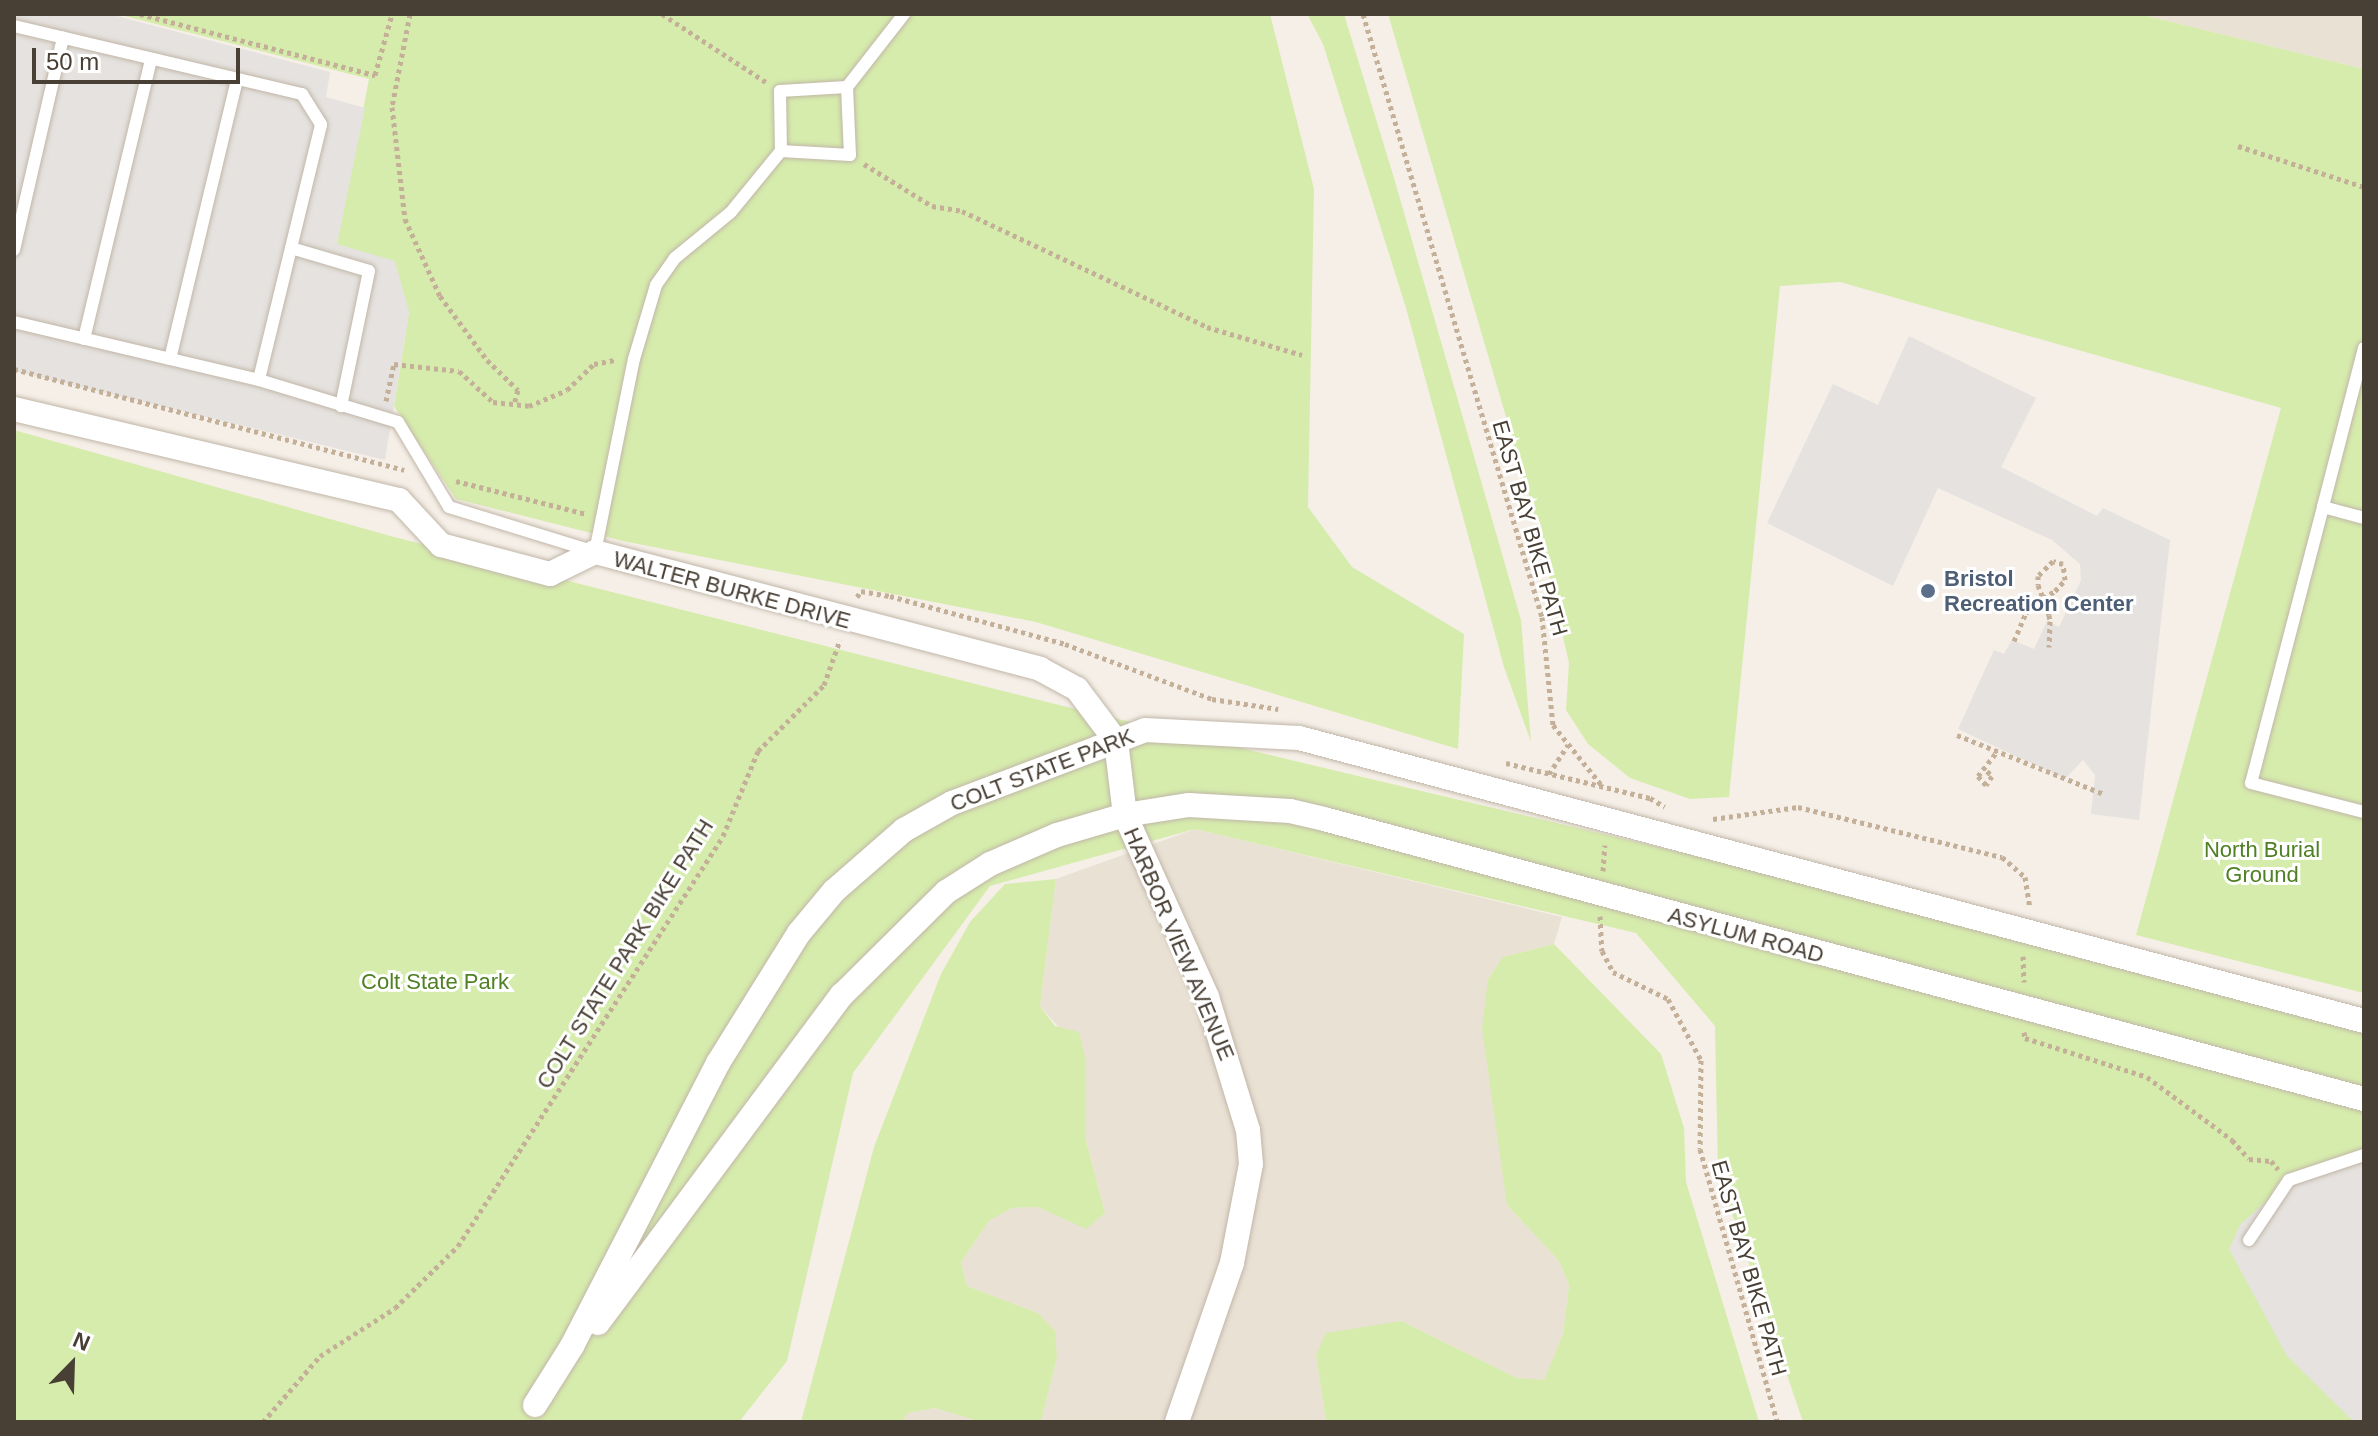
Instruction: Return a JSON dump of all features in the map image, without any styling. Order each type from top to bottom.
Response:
[{"type":"street","name":"WALTER BURKE DRIVE","points":[[14,409],[399,500],[441,545],[550,574],[595,552],[1060,678],[1077,689],[1116,741]]},
{"type":"street","name":"COLT STATE PARK","points":[[530,1414],[572,1346],[718,1063],[799,933],[834,891],[904,830],[952,803],[1145,730],[1299,738],[1607,821]]},
{"type":"street","name":"HARBOR VIEW AVENUE","points":[[1116,741],[1125,815],[1207,997],[1234,1075],[1250,1153],[1232,1263],[1177,1422]]},
{"type":"street","name":"ASYLUM ROAD","points":[[1125,815],[1204,803],[1290,811],[2364,1099]]},
{"type":"street","name":"COLT STATE PARK","points":[[530,1414],[798,1051],[885,949],[946,892],[990,864],[1033,843],[1125,815]]},
{"type":"street","points":[[1607,821],[2364,1021]]},
{"type":"lane","points":[[781,151],[850,155],[847,87],[904,14]]},
{"type":"lane","points":[[14,26],[302,94],[321,125],[259,380]]},
{"type":"lane","points":[[14,250],[63,38]]},
{"type":"lane","points":[[84,339],[151,59]]},
{"type":"lane","points":[[170,359],[237,79]]},
{"type":"lane","points":[[14,322],[259,380],[398,422],[449,507],[595,552],[634,359],[656,285],[675,258],[731,212],[781,151],[780,91],[847,87]]},
{"type":"lane","points":[[291,248],[369,271],[341,406]]},
{"type":"lane","points":[[2364,348],[2251,783],[2364,812]]},
{"type":"lane","points":[[2323,507],[2364,518]]},
{"type":"lane","points":[[2249,1240],[2289,1180],[2364,1155]]},
{"type":"path","points":[[145,15],[375,75],[392,14]]},
{"type":"path","points":[[410,14],[392,107],[405,219],[440,296],[487,360],[518,390],[514,404]]},
{"type":"path","points":[[662,14],[780,91]]},
{"type":"path","name":"EAST BAY BIKE PATH","points":[[1363,14],[1542,617],[1548,653],[1547,707],[1568,745],[1604,788],[1607,821],[1602,951],[1613,972],[1668,999],[1701,1060],[1698,1131],[1705,1175],[1777,1422]]},
{"type":"path","points":[[2238,146],[2364,187]]},
{"type":"path","points":[[850,155],[932,206],[962,211],[1207,327],[1302,355]]},
{"type":"path","points":[[398,406],[386,401],[394,364],[459,371],[493,402],[529,406],[567,390],[594,364],[634,359]]},
{"type":"path","points":[[14,369],[602,518]]},
{"type":"path","points":[[446,468],[453,480]]},
{"type":"path","points":[[2014,641],[2026,613],[2043,598],[2065,580],[2063,564],[2053,561],[2042,566],[2038,585],[2043,598],[2050,621],[2049,647]]},
{"type":"path","name":"COLT STATE PARK BIKE PATH","points":[[263,1422],[320,1356],[395,1308],[458,1246],[723,836],[758,751],[824,685],[861,591],[1065,644]]},
{"type":"path","points":[[1957,735],[2104,794]]},
{"type":"path","points":[[1549,774],[1568,745]]},
{"type":"path","points":[[1987,771],[1997,752]]},
{"type":"shaded area","points":[[14,14],[109,14],[330,72],[326,97],[365,108],[337,244],[395,261],[409,312],[385,460],[14,371]]},
{"type":"shaded area","points":[[2139,14],[2364,14],[2364,69]]},
{"type":"shaded area","points":[[1909,336],[2036,398],[2001,467],[2097,516],[2103,508],[2170,540],[2139,820],[2091,814],[2095,775],[2083,760],[2065,779],[1958,729],[1994,650],[2004,654],[2012,640],[2034,649],[2047,621],[2059,627],[2081,580],[2080,564],[2052,540],[1938,488],[1893,586],[1767,523],[1833,384],[1878,405]]},
{"type":"shaded area","points":[[1195,829],[1562,917],[1554,944],[1503,957],[1488,979],[1507,1205],[1559,1261],[1569,1285],[1563,1334],[1544,1381],[1517,1378],[1401,1321],[1316,1355],[1326,1422],[1041,1422],[1057,1357],[1038,1313],[967,1286],[961,1262],[989,1221],[1012,1208],[1038,1207],[1086,1228],[1105,1213],[1085,1137],[1085,1057],[1040,1006],[1056,879]]},
{"type":"shaded area","points":[[2364,1158],[2364,1422],[2354,1422],[2287,1356],[2229,1249],[2240,1225],[2289,1180]]},
{"type":"shaded area","points":[[935,1408],[981,1422],[902,1422],[908,1413]]},
{"type":"green space","points":[[117,14],[1270,14],[1314,189],[1308,507],[1352,567],[1464,634],[1458,749],[1036,622],[623,541],[456,499],[394,406],[409,312],[337,244],[369,79]]},
{"type":"green space","points":[[1307,14],[1344,14],[1521,620],[1531,742],[1504,667],[1406,308],[1323,44]]},
{"type":"green space","name":"North Burial Ground","points":[[1388,14],[2139,14],[2364,69],[2364,993],[2136,935],[2281,408],[1840,282],[1780,286],[1729,797],[1690,799],[1630,778],[1588,744],[1566,710],[1569,663],[1536,519]]},
{"type":"green space","name":"Colt State Park","points":[[14,430],[394,537],[1063,706],[2083,948],[2364,1021],[2364,1422],[1803,1422],[1718,1172],[1715,1026],[1636,933],[1195,829],[990,886],[853,1073],[787,1361],[739,1422],[14,1422]]},
{"type":"green space","points":[[1056,879],[1040,1006],[1055,1026],[1079,1032],[1085,1057],[1085,1137],[1105,1213],[1086,1229],[1038,1207],[1012,1208],[989,1221],[961,1262],[967,1286],[1038,1313],[1055,1331],[1057,1357],[1041,1422],[981,1422],[935,1408],[908,1413],[902,1422],[801,1422],[874,1147],[941,974],[970,922],[1005,884]]},
{"type":"green space","points":[[1554,944],[1661,1054],[1684,1128],[1686,1182],[1759,1422],[1326,1422],[1316,1355],[1326,1333],[1401,1321],[1517,1378],[1544,1380],[1563,1334],[1569,1285],[1559,1261],[1507,1205],[1482,1028],[1488,979],[1503,957]]},
{"type":"place","name":"Bristol Recreation Center","points":[[1928,591]]}]
